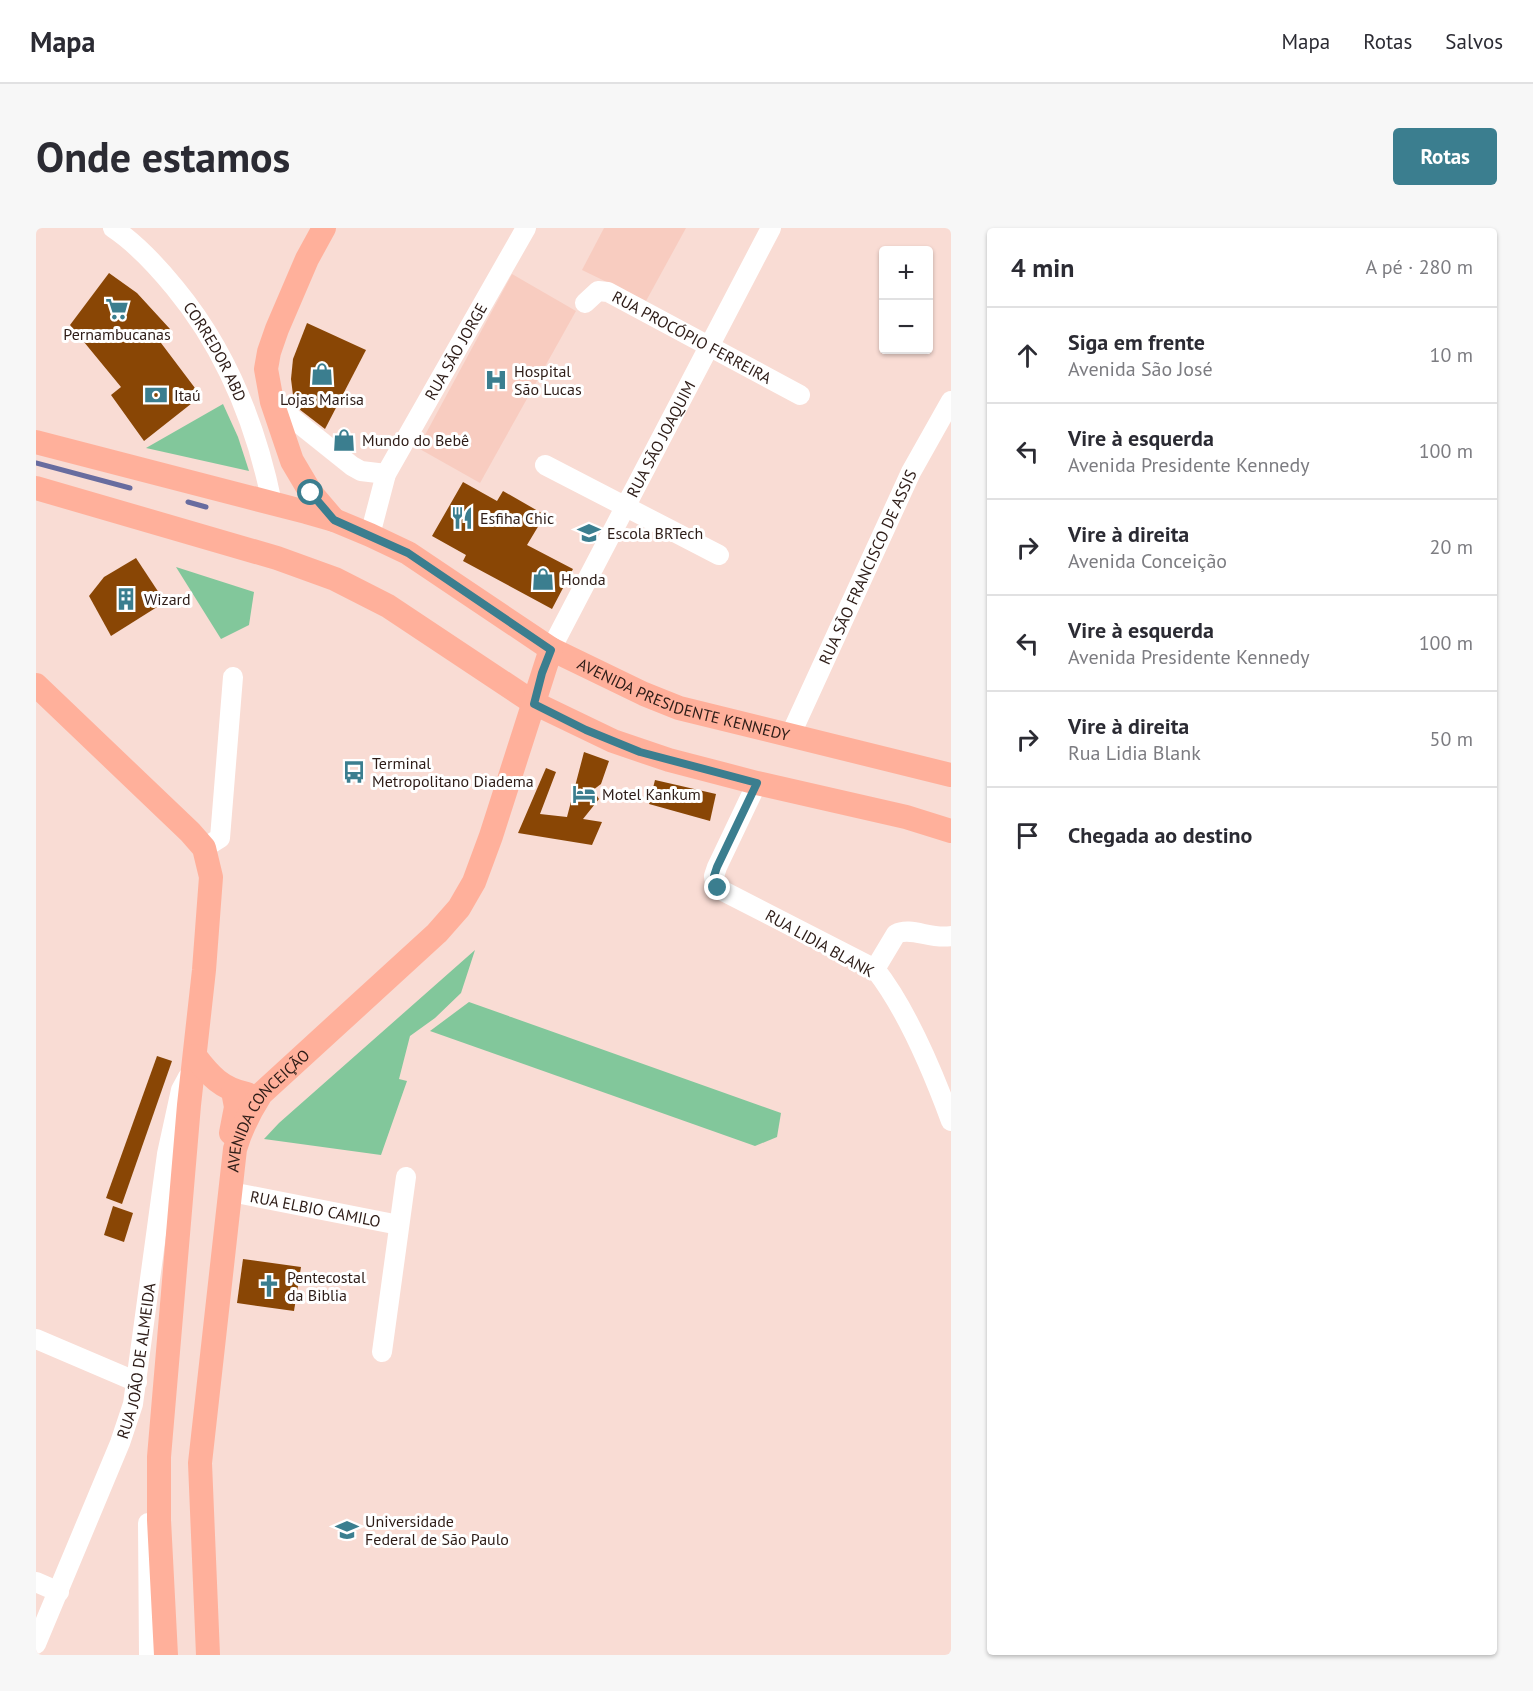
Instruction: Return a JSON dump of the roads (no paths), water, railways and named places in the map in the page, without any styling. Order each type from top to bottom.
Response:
[{"type":"main road","points":[[324,228],[276,329],[266,369],[272,402],[292,461],[306,485],[334,520]]},
{"type":"main road","name":"AVENIDA PRESIDENTE KENNEDY","points":[[36,442],[334,520],[408,553],[430,566],[551,650],[607,678],[679,708],[951,775]]},
{"type":"main road","points":[[36,488],[277,558],[335,579],[388,606],[534,704],[586,730],[640,752],[757,783],[906,817],[951,831]]},
{"type":"main road","name":"AVENIDA CONCEIÇÃO","points":[[208,1655],[200,1463],[235,1149],[250,1110],[261,1094],[437,933],[459,908],[474,882],[491,836],[551,650]]},
{"type":"main road","points":[[36,685],[204,848],[211,877],[159,1457],[159,1520],[166,1655]]},
{"type":"main road","points":[[194,1062],[214,1080],[233,1091],[249,1095],[261,1094]]},
{"type":"main road","points":[[231,1192],[222,1173],[236,1107],[233,1091]]},
{"type":"street","name":"RUA SÃO JORGE","points":[[370,535],[386,474],[526,228]]},
{"type":"street","name":"RUA SÃO JOAQUIM","points":[[551,650],[771,228]]},
{"type":"street","name":"CORREDOR ABD","points":[[122,230],[163,272],[223,358],[238,388],[256,436],[272,503]]},
{"type":"street","name":"RUA PROCÓPIO FERREIRA","points":[[585,303],[598,291],[608,292],[800,395]]},
{"type":"street","name":"RUA SÃO FRANCISCO DE ASSIS","points":[[790,736],[911,472],[951,401]]},
{"type":"street","points":[[272,402],[352,466],[361,471],[386,474]]},
{"type":"street","points":[[545,465],[719,555]]},
{"type":"street","points":[[204,848],[220,838],[232,677]]},
{"type":"street","name":"RUA LIDIA BLANK","points":[[757,783],[717,867],[714,876],[715,884],[723,891],[875,969],[889,987],[946,1089],[951,1121]]},
{"type":"street","points":[[875,969],[896,934],[901,931],[910,930],[932,937],[951,936]]},
{"type":"street","name":"RUA JOÃO DE ALMEIDA","points":[[36,1644],[134,1404],[167,1154],[181,1090],[194,1062]]},
{"type":"street","name":"RUA ELBIO CAMILO","points":[[382,1352],[406,1177]]},
{"type":"street","name":"RUA ELBIO CAMILO","points":[[231,1192],[399,1225]]},
{"type":"street","points":[[36,1339],[137,1382]]},
{"type":"street","points":[[149,1655],[148,1479],[154,1429],[164,1387]]},
{"type":"street","points":[[36,1582],[59,1592]]},
{"type":"waterway","points":[[36,463],[130,488]]},
{"type":"waterway","points":[[188,502],[206,507]]},
{"type":"place","name":"Pernambucanas","points":[[117,309]]},
{"type":"place","name":"Lojas Marisa","points":[[322,374]]},
{"type":"place","name":"Hospital São Lucas","points":[[496,380]]},
{"type":"place","name":"Itaú","points":[[156,395]]},
{"type":"place","name":"Mundo do Bebê","points":[[344,440]]},
{"type":"place","name":"Esfiha Chic","points":[[462,518]]},
{"type":"place","name":"Escola BRTech","points":[[589,533]]},
{"type":"place","name":"Honda","points":[[543,579]]},
{"type":"place","name":"Wizard","points":[[126,599]]},
{"type":"place","name":"Terminal Metropolitano Diadema","points":[[354,772]]},
{"type":"place","name":"Motel Kankum","points":[[584,794]]},
{"type":"place","name":"Pentecostal da Biblia","points":[[269,1286]]},
{"type":"place","name":"Universidade Federal de São Paulo","points":[[347,1530]]}]
